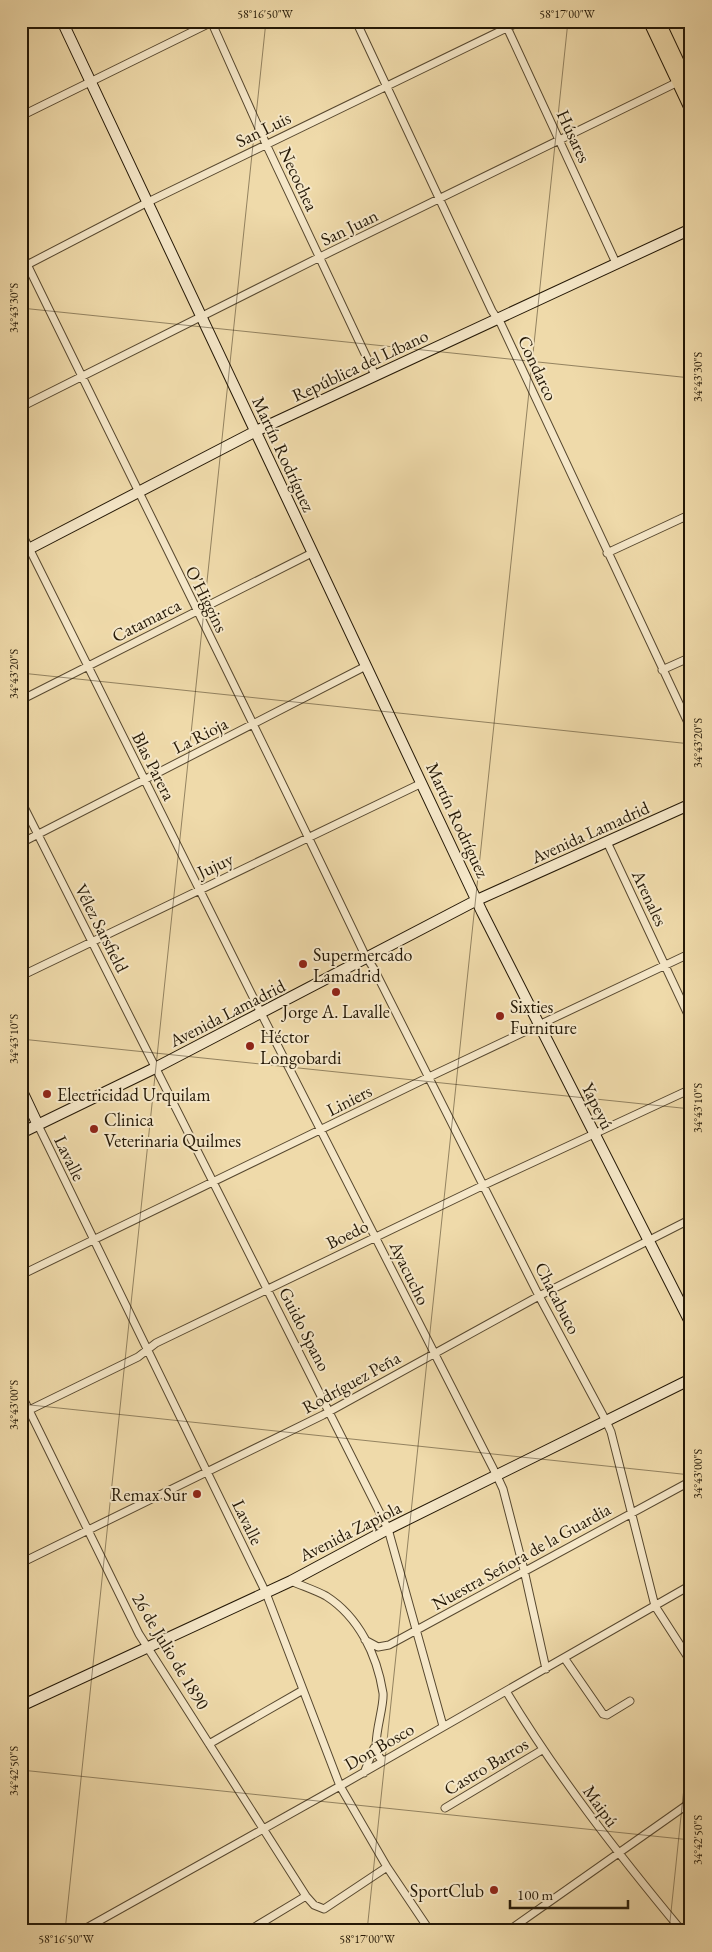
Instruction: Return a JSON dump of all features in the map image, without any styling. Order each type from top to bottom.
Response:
[{"type":"main road","points":[[649,21],[691,89]]},
{"type":"main road","points":[[659,21],[685,79],[691,110]]},
{"type":"street","name":"Martín Rodríguez","points":[[62,21],[477,900]]},
{"type":"street","name":"Condarco","points":[[356,21],[385,86],[498,319],[691,730]]},
{"type":"street","name":"San Luis","points":[[24,266],[148,202],[505,25],[521,21]]},
{"type":"street","points":[[21,116],[212,22]]},
{"type":"street","name":"Necochea","points":[[212,22],[266,144],[375,375]]},
{"type":"street","name":"Húsares","points":[[505,25],[616,263]]},
{"type":"street","name":"San Juan","points":[[21,407],[320,257],[685,79]]},
{"type":"street","name":"República del Líbano","points":[[25,551],[256,431],[691,229]]},
{"type":"street","name":"O'Higgins","points":[[21,252],[24,266],[81,376],[254,724],[367,959]]},
{"type":"street","points":[[607,553],[691,514]]},
{"type":"street","name":"Blas Parera","points":[[21,532],[25,551],[88,666],[261,1014]]},
{"type":"street","name":"Catamarca","points":[[21,700],[312,553]]},
{"type":"street","points":[[662,670],[691,657]]},
{"type":"street","name":"La Rioja","points":[[21,843],[366,666]]},
{"type":"street","name":"Jujuy","points":[[21,976],[422,783]]},
{"type":"street","name":"Vélez Sarsfield","points":[[21,801],[155,1068]]},
{"type":"street","name":"Avenida Lamadrid","points":[[21,1132],[155,1068],[477,900],[691,804]]},
{"type":"street","name":"Arenales","points":[[607,842],[691,1021]]},
{"type":"street","name":"Yapeyú","points":[[477,900],[691,1324]]},
{"type":"street","name":"Liniers","points":[[21,1275],[322,1130],[429,1076],[691,953]]},
{"type":"street","name":"Chacabuco","points":[[367,959],[374,969],[429,1076],[539,1296],[606,1421],[655,1606],[691,1662]]},
{"type":"street","name":"Ayacucho","points":[[261,1014],[322,1130],[433,1354],[494,1471]]},
{"type":"street","name":"Guido Spano","points":[[155,1068],[388,1529],[443,1726]]},
{"type":"street","points":[[21,1089],[38,1125]]},
{"type":"street","name":"Boedo","points":[[21,1414],[138,1358],[156,1343],[484,1185],[691,1089]]},
{"type":"street","name":"Lavalle","points":[[38,1125],[266,1593],[340,1786],[387,1867],[430,1931]]},
{"type":"street","name":"Rodríguez Peña","points":[[21,1563],[329,1411],[539,1296],[647,1239],[691,1219]]},
{"type":"street","name":"Avenida Zapiola","points":[[25,1705],[266,1593],[494,1471],[606,1421],[691,1379]]},
{"type":"street","name":"26 de Julio de 1890","points":[[21,1394],[139,1634],[306,1896],[319,1908],[328,1907],[387,1867]]},
{"type":"street","points":[[494,1471],[503,1489],[524,1570],[546,1669]]},
{"type":"street","name":"Nuestra Señora de la Guardia","points":[[365,1640],[373,1645],[385,1647],[691,1481]]},
{"type":"street","points":[[291,1580],[335,1603],[356,1624],[376,1666],[383,1699],[375,1746],[364,1773]]},
{"type":"street","name":"Don Bosco","points":[[81,1931],[565,1659],[691,1585]]},
{"type":"street","points":[[565,1659],[603,1714],[607,1715],[630,1701]]},
{"type":"street","points":[[21,1690],[25,1705]]},
{"type":"street","points":[[209,1744],[303,1690]]},
{"type":"street","name":"Maipú","points":[[506,1691],[542,1750],[617,1854],[682,1931]]},
{"type":"street","points":[[375,1746],[377,1755],[384,1761]]},
{"type":"street","name":"Castro Barros","points":[[445,1808],[542,1750]]},
{"type":"street","points":[[508,1931],[691,1802]]},
{"type":"street","points":[[248,1931],[306,1896]]},
{"type":"street","points":[[682,1931],[691,1924]]},
{"type":"place","name":"Supermercado Lamadrid","points":[[303,964]]},
{"type":"place","name":"Jorge A. Lavalle","points":[[336,992]]},
{"type":"place","name":"Sixties Furniture","points":[[500,1016]]},
{"type":"place","name":"Héctor Longobardi","points":[[250,1046]]},
{"type":"place","name":"Electricidad Urquilam","points":[[47,1094]]},
{"type":"place","name":"Clinica Veterinaria Quilmes","points":[[94,1129]]},
{"type":"place","name":"Remax Sur","points":[[197,1494]]},
{"type":"place","name":"SportClub","points":[[494,1890]]}]
